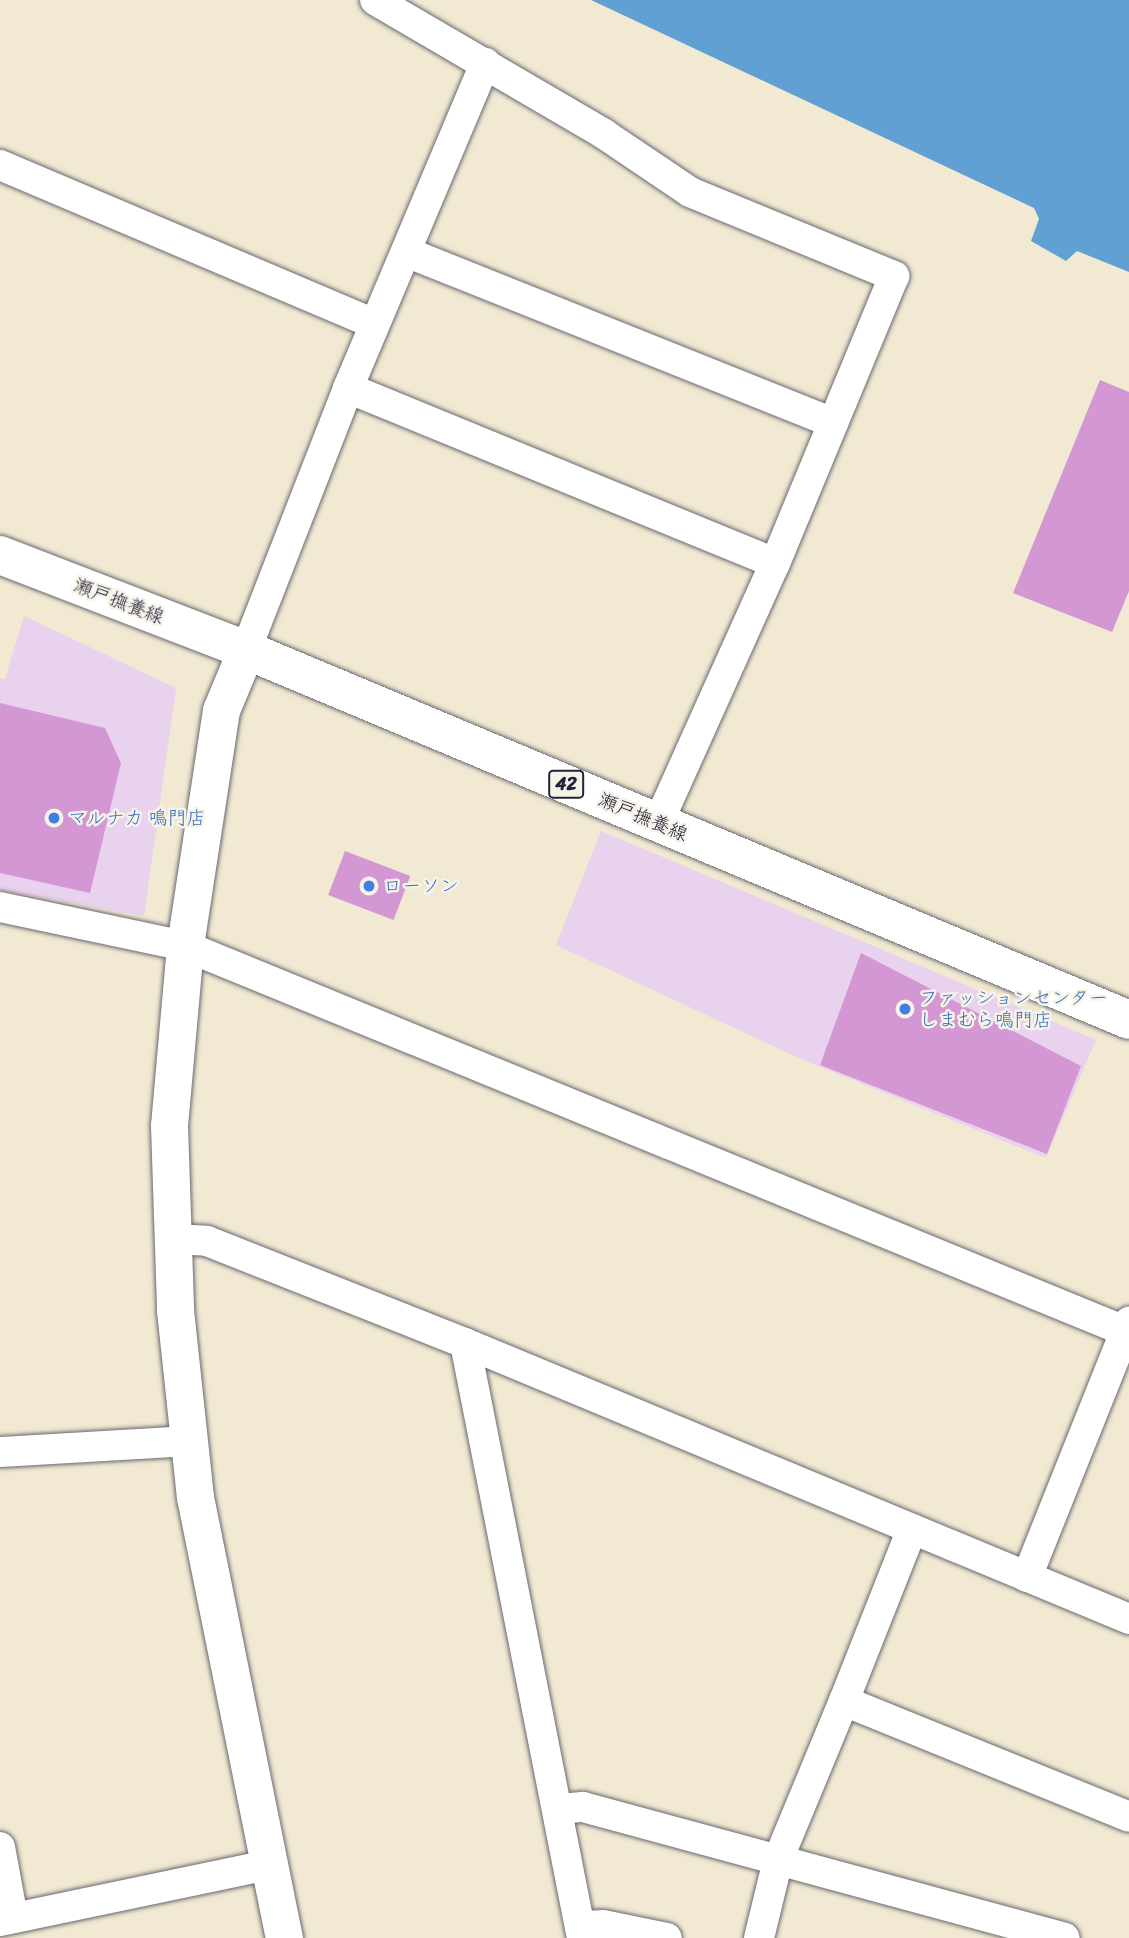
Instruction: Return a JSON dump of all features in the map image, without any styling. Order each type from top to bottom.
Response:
[{"type":"main road","name":"瀬戸撫養線","points":[[0,555],[246,650],[1129,1020]]},
{"type":"street","points":[[375,0],[485,63],[690,192],[894,276],[775,563],[658,823]]},
{"type":"street","points":[[284,1938],[216,1606],[188,1441],[172,1239],[169,1125],[185,946],[221,710],[374,324],[485,63]]},
{"type":"street","points":[[0,165],[374,324]]},
{"type":"street","points":[[406,252],[833,423]]},
{"type":"street","points":[[348,388],[775,563]]},
{"type":"street","points":[[0,907],[185,946],[1127,1326],[1027,1577]]},
{"type":"street","points":[[172,1239],[207,1241],[465,1343],[1129,1619]]},
{"type":"street","points":[[465,1343],[581,1932],[603,1925],[667,1938]]},
{"type":"street","points":[[0,1452],[188,1441]]},
{"type":"street","points":[[759,1938],[778,1860],[912,1529]]},
{"type":"street","points":[[844,1701],[1129,1817]]},
{"type":"street","points":[[558,1809],[583,1807],[1064,1938]]},
{"type":"street","points":[[0,1847],[7,1919],[270,1865]]},
{"type":"shaded area","points":[[24,616],[176,688],[144,916],[0,890],[0,679],[5,679]]},
{"type":"shaded area","points":[[601,831],[1096,1040],[1046,1158],[803,1060],[556,945]]},
{"type":"water","points":[[591,0],[1129,0],[1129,272],[1077,251],[1066,261],[1031,241],[1039,219],[1034,208]]},
{"type":"building","points":[[1100,380],[1129,392],[1129,591],[1112,632],[1013,593]]},
{"type":"building","name":"マルナカ 鳴門店","points":[[0,703],[105,728],[121,763],[90,893],[0,873]]},
{"type":"building","name":"ローソン","points":[[345,851],[410,876],[394,920],[328,895]]},
{"type":"building","name":"ファッションセンター しまむら鳴門店","points":[[861,953],[1081,1066],[1047,1154],[820,1065]]},
{"type":"place","name":"マルナカ 鳴門店","points":[[54,818]]},
{"type":"place","name":"ローソン","points":[[369,886]]},
{"type":"place","name":"ファッションセンター しまむら鳴門店","points":[[905,1009]]}]
